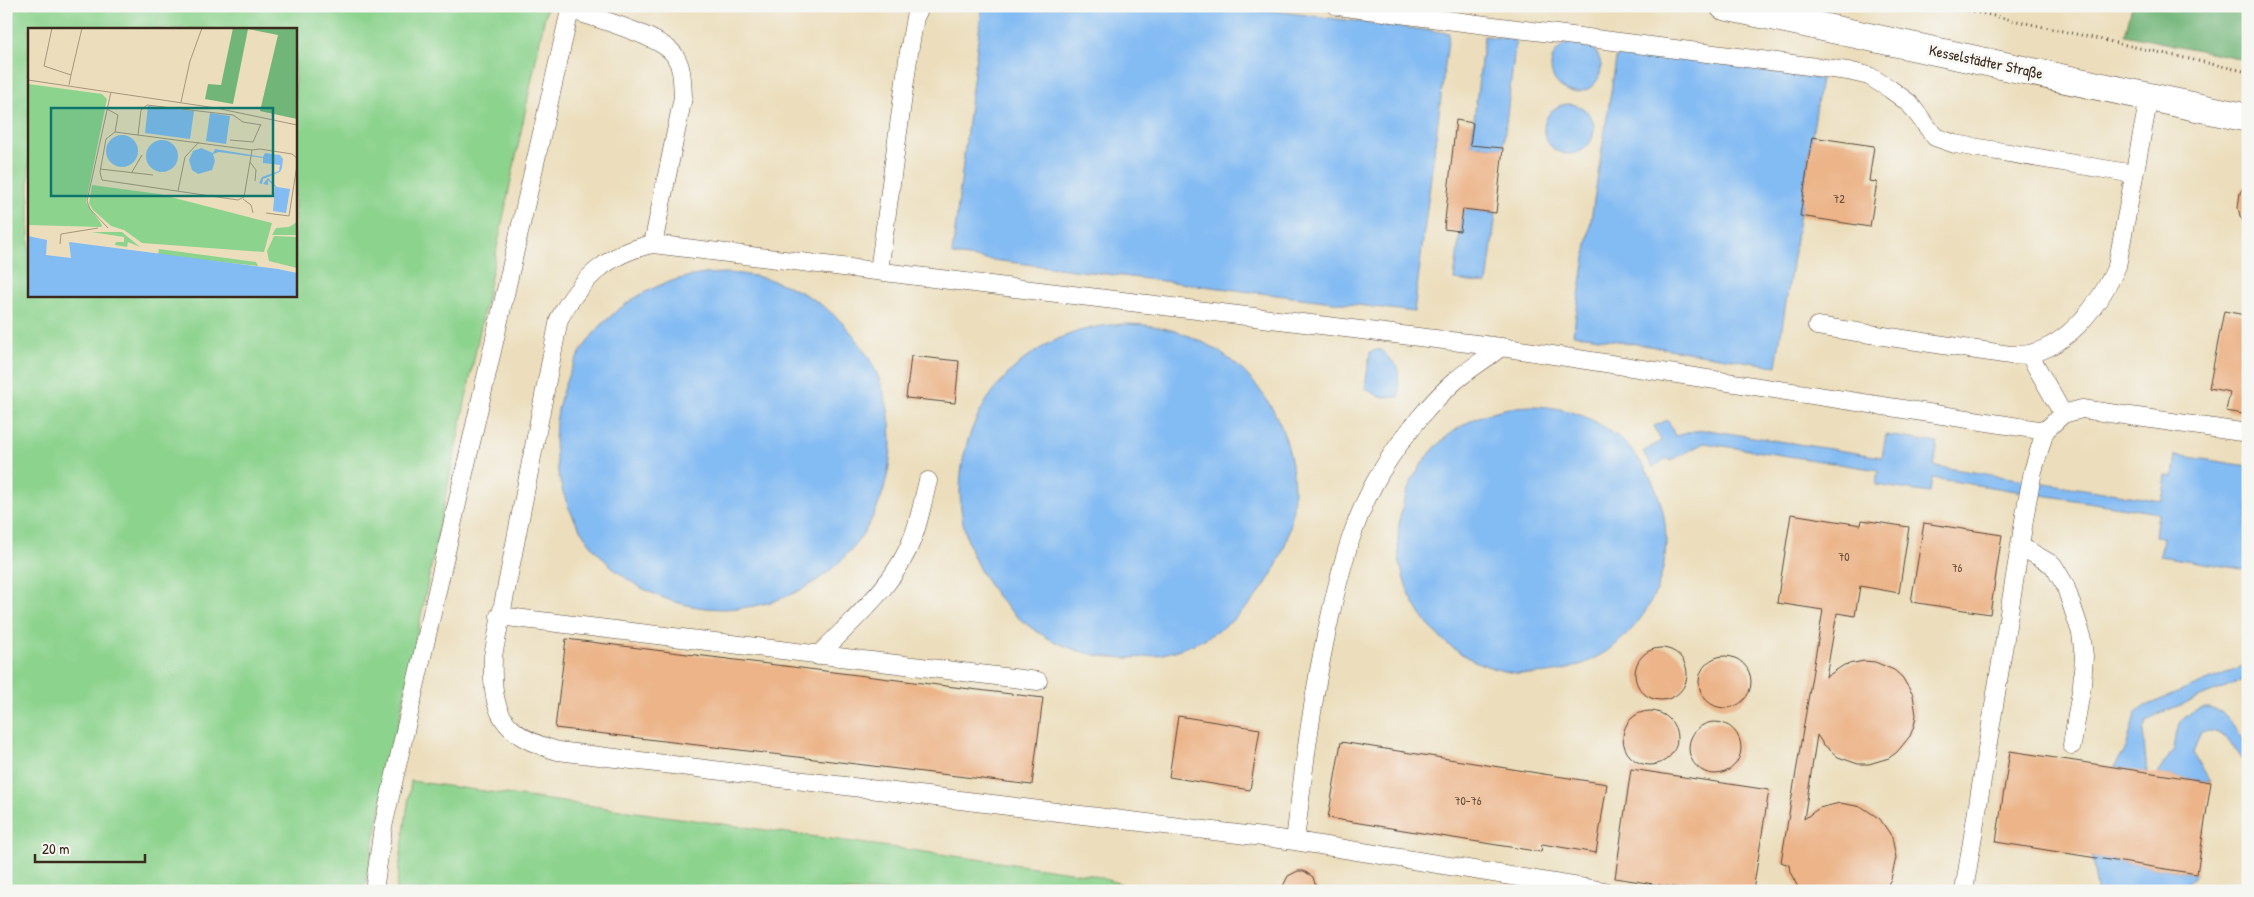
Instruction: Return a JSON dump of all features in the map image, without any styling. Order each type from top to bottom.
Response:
[{"type":"main road","name":"Kesselstädter Straße","points":[[1724,6],[2248,118]]},
{"type":"lane","points":[[879,271],[909,52],[915,18],[921,6]]},
{"type":"lane","points":[[1338,6],[1848,71],[1870,76],[1909,103],[1935,137],[1955,144],[2134,174]]},
{"type":"lane","points":[[374,891],[383,827],[571,8],[651,38],[675,55],[682,75],[683,97],[652,244]]},
{"type":"lane","points":[[1818,326],[2010,355],[2030,354],[2056,344],[2070,332],[2107,288],[2117,266],[2149,97]]},
{"type":"lane","points":[[1604,891],[1295,841],[558,751],[537,745],[516,734],[500,716],[494,696],[492,678],[493,656],[499,616],[559,319],[582,282],[624,252],[652,244],[1501,347],[2045,431]]},
{"type":"lane","points":[[1295,841],[1312,710],[1324,643],[1348,545],[1366,502],[1389,459],[1418,422],[1454,382],[1501,347]]},
{"type":"lane","points":[[2030,354],[2063,414]]},
{"type":"lane","points":[[1964,891],[2027,502],[2033,471],[2045,431],[2063,414],[2082,409],[2248,433]]},
{"type":"lane","points":[[818,656],[868,605],[897,568],[914,536],[928,481]]},
{"type":"lane","points":[[2020,546],[2053,564],[2065,585],[2081,633],[2084,666],[2072,745]]},
{"type":"lane","points":[[499,616],[818,656],[1038,681]]},
{"type":"path","points":[[1949,6],[2248,72]]},
{"type":"green space","points":[[6,6],[547,6],[364,891],[6,891]]},
{"type":"green space","points":[[2132,6],[2248,6],[2248,60],[2125,35]]},
{"type":"green space","points":[[411,781],[1092,875],[1144,891],[396,891]]},
{"type":"water","points":[[982,6],[1235,6],[1449,33],[1414,312],[952,255]]},
{"type":"water","points":[[1484,36],[1516,39],[1503,148],[1471,145]]},
{"type":"water","points":[[1571,42],[1581,42],[1594,49],[1601,62],[1601,72],[1594,85],[1581,92],[1571,92],[1562,88],[1555,81],[1551,72],[1551,62],[1555,53],[1562,46]]},
{"type":"water","points":[[1618,47],[1821,79],[1776,366],[1573,334]]},
{"type":"water","points":[[1564,104],[1574,104],[1587,111],[1594,124],[1594,134],[1587,147],[1574,154],[1564,154],[1555,150],[1548,143],[1544,134],[1544,124],[1548,115],[1555,108]]},
{"type":"water","points":[[1463,209],[1496,213],[1487,284],[1454,280]]},
{"type":"water","points":[[706,273],[740,273],[787,285],[817,301],[853,334],[863,347],[879,377],[891,424],[891,458],[888,474],[879,505],[863,535],[830,571],[817,581],[787,597],[772,602],[740,609],[706,609],[659,597],[629,581],[593,548],[583,535],[567,505],[562,490],[555,458],[555,424],[567,377],[583,347],[616,311],[629,301],[659,285],[674,280]]},
{"type":"water","points":[[1127,324],[1160,327],[1191,337],[1220,352],[1245,373],[1266,398],[1281,427],[1291,458],[1294,491],[1291,524],[1281,555],[1266,584],[1245,609],[1220,630],[1191,645],[1160,655],[1127,658],[1094,655],[1063,645],[1034,630],[1009,609],[988,584],[973,555],[963,524],[960,491],[963,458],[973,427],[988,398],[1009,373],[1034,352],[1063,337],[1094,327]]},
{"type":"water","points":[[1380,349],[1398,367],[1399,397],[1380,397],[1365,388],[1370,352]]},
{"type":"water","points":[[1532,406],[1558,408],[1583,416],[1617,436],[1627,445],[1636,455],[1656,489],[1664,514],[1666,540],[1664,566],[1656,591],[1636,625],[1627,635],[1617,644],[1583,664],[1558,672],[1532,674],[1506,672],[1481,664],[1447,644],[1437,635],[1428,625],[1408,591],[1400,566],[1398,540],[1400,514],[1408,489],[1428,455],[1437,445],[1447,436],[1481,416],[1506,408]]},
{"type":"water","points":[[1668,420],[1675,436],[1694,431],[1708,430],[1882,457],[1886,435],[1938,443],[1934,466],[2162,501],[2166,476],[2173,477],[2176,455],[2248,466],[2248,570],[2160,556],[2163,537],[2155,536],[2158,513],[1932,478],[1930,493],[1876,485],[1878,470],[1704,443],[1670,461],[1667,458],[1653,467],[1643,452],[1661,441],[1654,426]]},
{"type":"water","points":[[2248,664],[2248,678],[2158,714],[2146,722],[2143,731],[2147,773],[2114,767],[2126,748],[2135,714],[2145,706]]},
{"type":"water","points":[[2210,708],[2221,712],[2228,718],[2248,746],[2248,768],[2229,741],[2223,736],[2210,731],[2201,732],[2193,753],[2211,782],[2157,774],[2174,749],[2177,731],[2182,720],[2193,711]]},
{"type":"water","points":[[2092,857],[2197,874],[2177,891],[2097,891]]},
{"type":"building","points":[[1456,120],[1473,123],[1470,145],[1503,148],[1496,213],[1463,209],[1460,231],[1444,229]]},
{"type":"building","points":[[1812,137],[1874,146],[1869,181],[1877,182],[1870,227],[1800,216]]},
{"type":"building","points":[[2248,180],[2248,229],[2240,216],[2238,207],[2240,193]]},
{"type":"building","points":[[2247,306],[2248,415],[2226,411],[2230,392],[2209,388],[2224,311],[2245,315]]},
{"type":"building","points":[[911,356],[959,361],[955,403],[906,398]]},
{"type":"building","points":[[1791,514],[1861,525],[1862,520],[1909,527],[1899,593],[1860,586],[1855,616],[1837,613],[1826,677],[1844,665],[1864,661],[1875,662],[1894,670],[1902,677],[1913,695],[1916,715],[1914,726],[1910,736],[1897,752],[1889,758],[1869,764],[1858,764],[1838,757],[1823,744],[1817,735],[1804,819],[1819,808],[1840,803],[1862,807],[1880,819],[1892,837],[1896,858],[1891,879],[1884,891],[1800,891],[1790,872],[1789,865],[1781,862],[1823,610],[1777,603]]},
{"type":"building","points":[[1924,523],[2002,535],[1990,614],[1911,602]]},
{"type":"building","points":[[566,639],[1043,698],[1032,785],[555,728]]},
{"type":"building","points":[[1661,648],[1671,650],[1679,656],[1685,664],[1687,674],[1685,684],[1679,692],[1671,698],[1661,700],[1651,698],[1643,692],[1637,684],[1635,674],[1637,664],[1643,656],[1651,650]]},
{"type":"building","points":[[1720,656],[1730,656],[1744,663],[1751,677],[1751,687],[1744,701],[1730,708],[1720,708],[1710,704],[1703,697],[1699,687],[1699,677],[1703,667],[1710,660]]},
{"type":"building","points":[[1650,711],[1669,719],[1677,738],[1669,757],[1650,765],[1631,757],[1623,738],[1631,719]]},
{"type":"building","points":[[1178,716],[1260,729],[1250,790],[1169,777]]},
{"type":"building","points":[[1715,722],[1725,724],[1733,730],[1739,738],[1741,748],[1739,758],[1733,766],[1725,772],[1715,774],[1705,772],[1697,766],[1691,758],[1689,748],[1691,738],[1697,730],[1705,724]]},
{"type":"building","points":[[1341,742],[1607,784],[1596,853],[1542,844],[1541,852],[1328,818]]},
{"type":"building","points":[[2010,751],[2211,782],[2197,874],[1996,842]]},
{"type":"building","points":[[1631,769],[1769,790],[1753,891],[1698,891],[1615,878]]},
{"type":"building","points":[[1298,871],[1304,871],[1313,877],[1317,891],[1283,891],[1283,886],[1288,876]]}]
